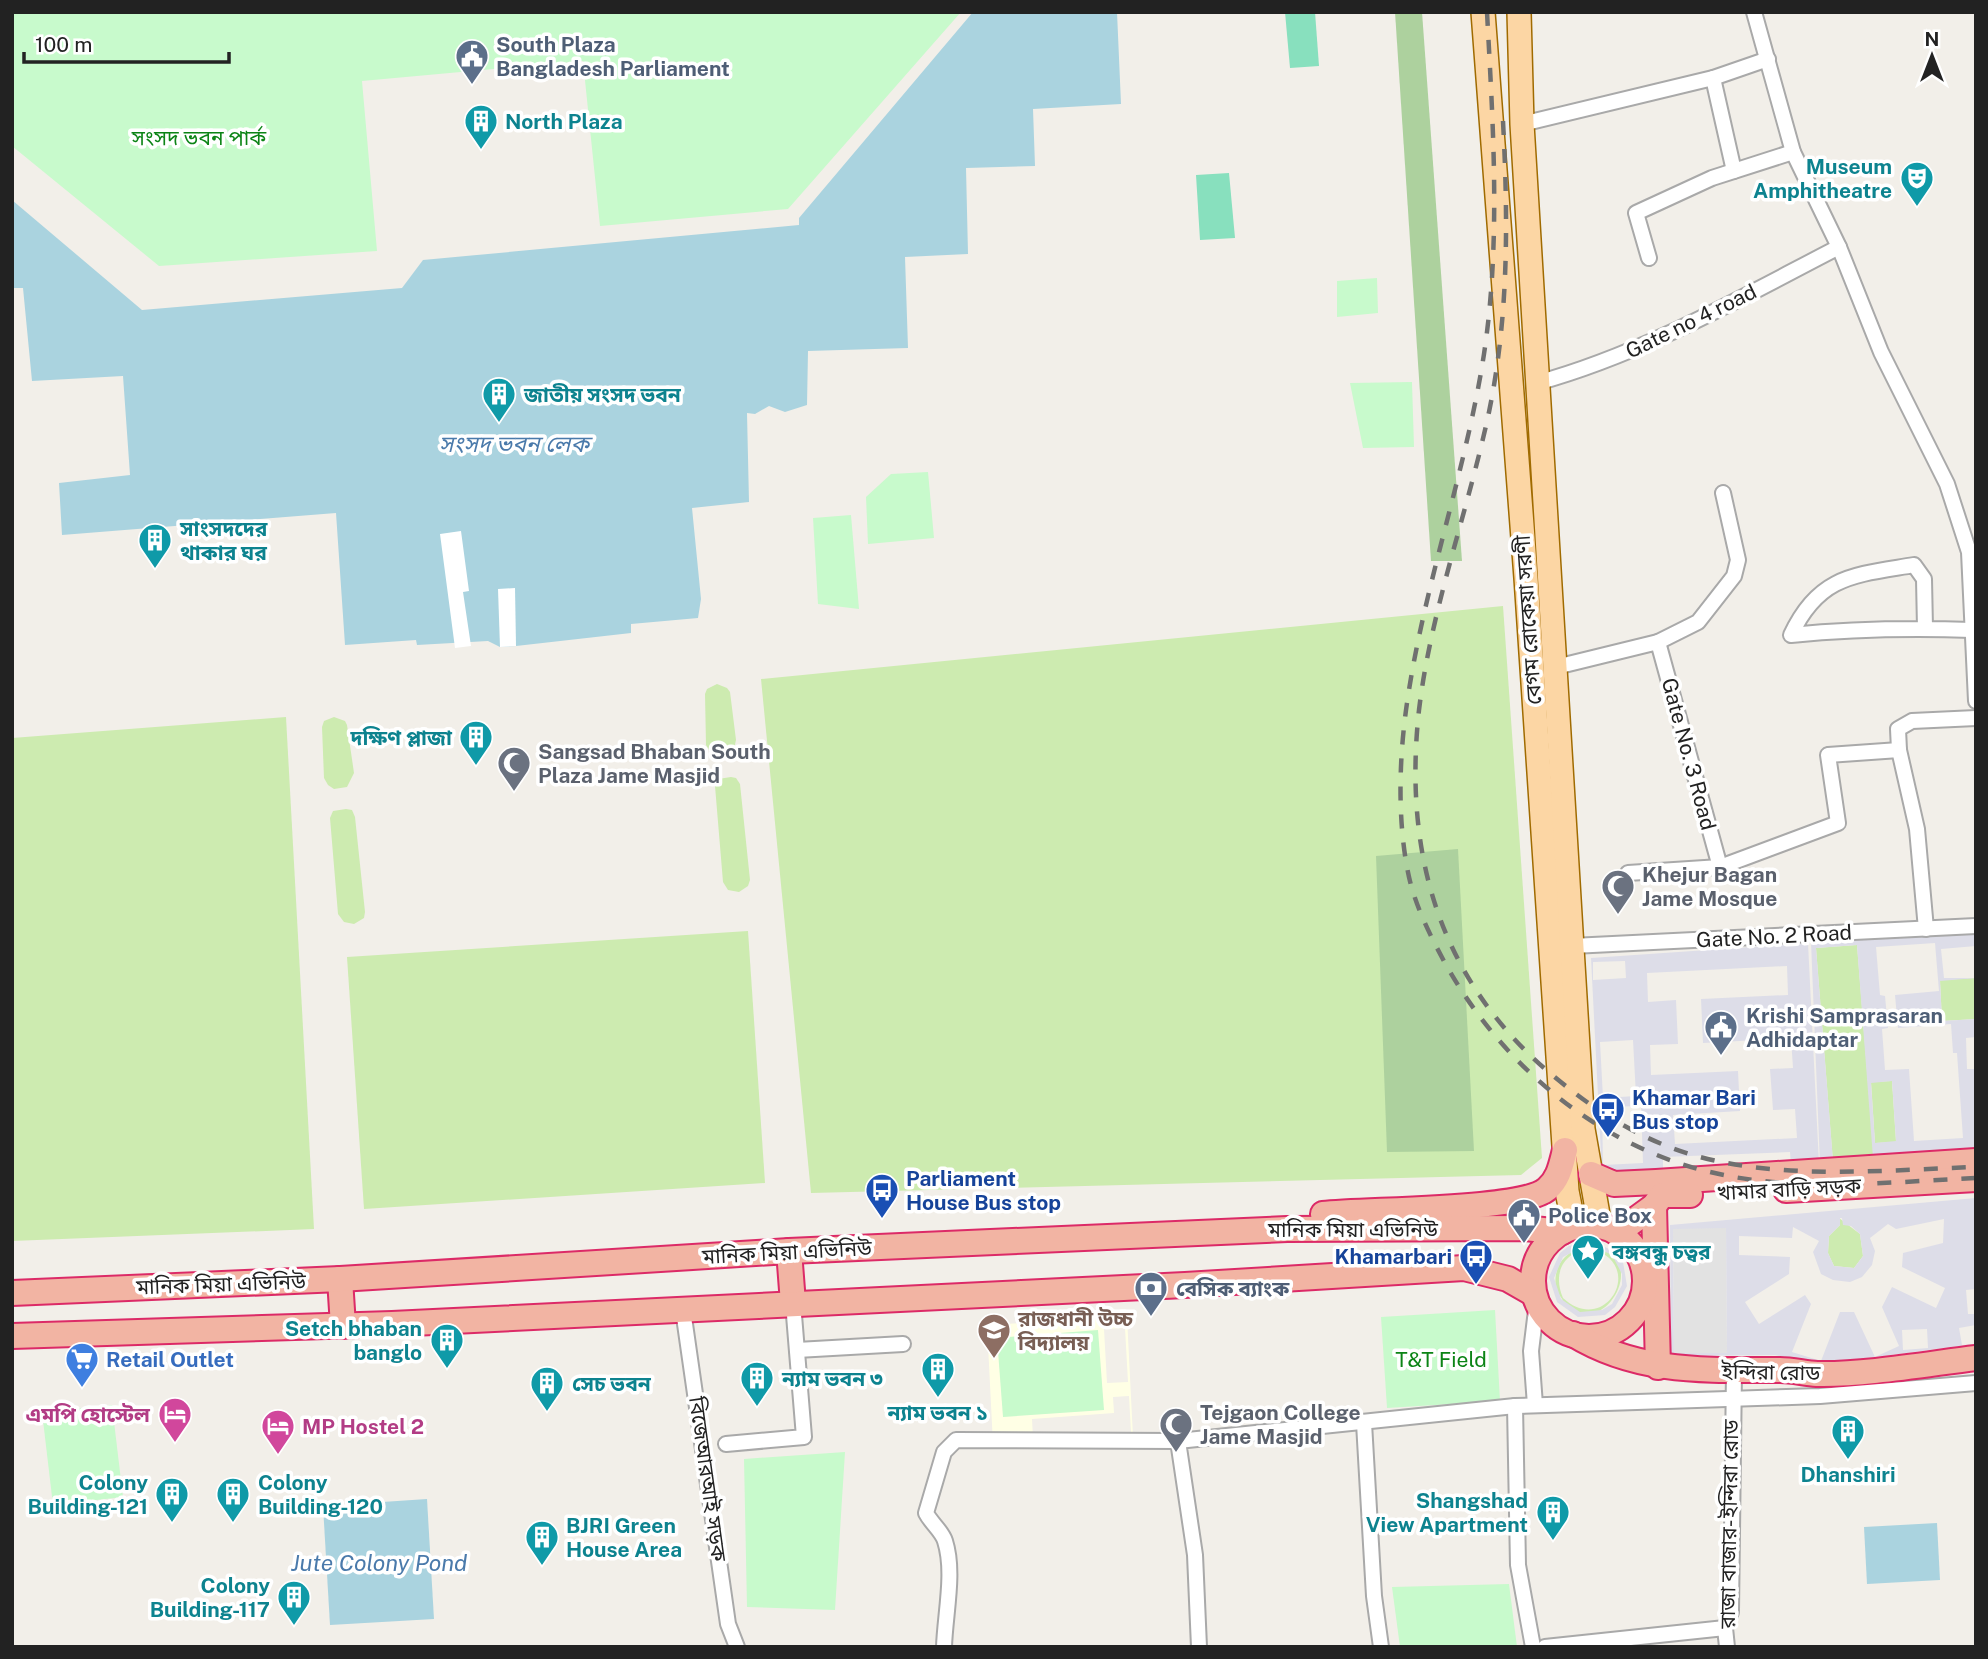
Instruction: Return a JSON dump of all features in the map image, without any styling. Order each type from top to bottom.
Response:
[{"type":"highway","points":[[1287,1229],[1309,1217],[1331,1213],[1525,1200],[1542,1193],[1554,1181],[1565,1150]]},
{"type":"highway","points":[[1591,1174],[1606,1183],[1628,1183],[1976,1161]]},
{"type":"highway","name":"খামার বাড়ি সড়ক","points":[[1609,1229],[1654,1206],[1662,1195],[1976,1179]]},
{"type":"highway","points":[[1654,1206],[1658,1367]]},
{"type":"highway","name":"মানিক মিয়া এভিনিউ","points":[[12,1293],[340,1279],[789,1251],[1287,1229],[1568,1229]]},
{"type":"highway","points":[[1568,1229],[1609,1229],[1634,1248],[1644,1270],[1645,1281],[1639,1304],[1616,1329],[1593,1336],[1573,1334],[1552,1323],[1536,1298],[1533,1281],[1539,1255],[1568,1229]]},
{"type":"highway","points":[[789,1251],[793,1303]]},
{"type":"highway","name":"মানিক মিয়া এভিনিউ","points":[[12,1336],[343,1326],[1226,1283],[1464,1268],[1508,1279],[1536,1298]]},
{"type":"highway","points":[[340,1279],[343,1326]]},
{"type":"highway","name":"ইন্দিরা রোড","points":[[1573,1334],[1614,1354],[1658,1367],[1734,1371],[1783,1370],[1818,1374],[1976,1358]]},
{"type":"main road","name":"বেগম রোকেয়া সরণী","points":[[1483,12],[1565,1150],[1568,1229]]},
{"type":"main road","name":"বেগম রোকেয়া সরণী","points":[[1519,12],[1522,124],[1583,1129],[1591,1174],[1609,1229]]},
{"type":"street","points":[[1754,12],[1793,152],[1839,247],[1881,352],[1947,484],[1969,552],[1976,701]]},
{"type":"street","points":[[1522,124],[1713,78],[1768,59]]},
{"type":"street","points":[[1713,78],[1734,171]]},
{"type":"street","points":[[1649,258],[1636,213],[1734,171],[1793,152]]},
{"type":"street","name":"Gate no 4 road","points":[[1537,383],[1594,367],[1652,343],[1839,247]]},
{"type":"street","points":[[1556,667],[1658,642],[1698,622],[1734,576],[1738,560],[1723,493]]},
{"type":"street","points":[[1925,628],[1924,579],[1914,565],[1830,584],[1808,603],[1791,635],[1891,627],[1972,630]]},
{"type":"street","name":"Gate No. 3 Road","points":[[1658,642],[1720,867]]},
{"type":"street","points":[[1926,929],[1917,829],[1899,750],[1898,729],[1905,724],[1976,718]]},
{"type":"street","points":[[1628,873],[1720,867],[1838,823],[1828,755],[1899,750]]},
{"type":"street","name":"Gate No. 2 Road","points":[[1572,946],[1976,926]]},
{"type":"street","points":[[1535,1405],[1531,1350],[1536,1298]]},
{"type":"street","points":[[726,1444],[804,1437],[793,1303]]},
{"type":"street","name":"বিজেআরআই সড়ক","points":[[683,1310],[728,1624],[737,1647]]},
{"type":"street","points":[[797,1350],[903,1343]]},
{"type":"street","name":"রাজা বাজার- ইন্দিরা রোড","points":[[1727,1647],[1725,1628],[1731,1612],[1734,1371]]},
{"type":"street","name":"ইন্দিরা রোড","points":[[1732,1400],[1976,1383]]},
{"type":"street","name":"রাজা বাজার- ইন্দিরা রোড","points":[[944,1647],[948,1554],[944,1536],[933,1527],[926,1513],[944,1452],[956,1440],[1178,1441],[1515,1406],[1732,1400]]},
{"type":"street","points":[[1515,1406],[1518,1565],[1534,1647]]},
{"type":"street","points":[[1364,1423],[1374,1596],[1381,1647]]},
{"type":"street","points":[[1178,1441],[1195,1555],[1199,1647]]},
{"type":"street","points":[[1545,1647],[1725,1628]]},
{"type":"shaded area","points":[[1976,934],[1976,946],[1941,949],[1944,978],[1976,978],[1940,981],[1942,1021],[1976,1019],[1976,1037],[1966,1038],[1967,1069],[1976,1069],[1976,1157],[1820,1164],[1811,942]],"holes":[[[1935,943],[1939,991],[1895,995],[1898,1028],[1951,1024],[1953,1053],[1957,1053],[1963,1138],[1914,1141],[1909,1069],[1885,1070],[1882,1029],[1888,1028],[1885,996],[1880,995],[1876,947]],[[1857,945],[1873,1158],[1833,1161],[1816,948]],[[1892,1081],[1896,1141],[1875,1143],[1871,1083]]]},
{"type":"shaded area","points":[[1808,943],[1819,1164],[1602,1174],[1591,958]],"holes":[[[1625,961],[1626,978],[1593,980],[1593,962]],[[1787,966],[1788,995],[1701,999],[1703,1043],[1791,1038],[1793,1068],[1770,1069],[1773,1110],[1795,1109],[1797,1138],[1675,1144],[1673,1115],[1740,1111],[1738,1071],[1651,1075],[1650,1045],[1678,1044],[1676,1000],[1648,1002],[1647,973]],[[1633,1040],[1636,1096],[1603,1098],[1600,1042]],[[1641,1106],[1643,1163],[1603,1165],[1602,1107]],[[1790,1152],[1791,1164],[1663,1169],[1663,1157]]]},
{"type":"shaded area","points":[[1976,1198],[1976,1289],[1966,1290],[1968,1314],[1976,1314],[1976,1325],[1959,1328],[1962,1345],[1976,1344],[1821,1364],[1775,1355],[1671,1356],[1670,1225]],"holes":[[[1842,1218],[1843,1225],[1851,1226],[1860,1234],[1863,1256],[1854,1268],[1834,1266],[1828,1253],[1829,1236],[1840,1225]],[[1944,1219],[1943,1243],[1903,1253],[1902,1267],[1945,1288],[1936,1308],[1892,1287],[1882,1307],[1899,1346],[1875,1357],[1854,1312],[1840,1312],[1821,1361],[1792,1352],[1811,1304],[1805,1295],[1759,1324],[1745,1302],[1789,1274],[1790,1257],[1739,1255],[1739,1236],[1792,1238],[1793,1227],[1819,1241],[1813,1252],[1821,1274],[1833,1280],[1850,1282],[1862,1277],[1872,1265],[1875,1251],[1870,1238],[1888,1224],[1896,1229]],[[1726,1228],[1727,1353],[1674,1353],[1673,1229]],[[1927,1329],[1928,1348],[1903,1350],[1902,1330]]]},
{"type":"shaded area","points":[[1673,1228],[1726,1228],[1727,1353],[1674,1353]]},
{"type":"shaded area","points":[[1593,1241],[1615,1252],[1623,1262],[1627,1286],[1615,1307],[1605,1315],[1578,1317],[1557,1302],[1549,1277],[1560,1253],[1569,1246]],"holes":[[[1593,1246],[1612,1255],[1622,1274],[1622,1285],[1612,1304],[1602,1310],[1580,1312],[1561,1299],[1554,1278],[1563,1257],[1582,1247]]]},
{"type":"shaded area","points":[[1127,1317],[1133,1437],[993,1444],[987,1325]],"holes":[[[1125,1328],[1128,1382],[1107,1383],[1104,1329]],[[1129,1396],[1131,1432],[1033,1438],[1032,1419],[1114,1413],[1113,1397]]]},
{"type":"green space","name":"সংসদ ভবন পার্ক","points":[[12,12],[961,12],[788,209],[600,226],[583,61],[362,81],[377,251],[159,266],[12,146]]},
{"type":"green space","points":[[1285,12],[1315,12],[1319,66],[1290,68]]},
{"type":"green space","points":[[1395,12],[1422,12],[1462,561],[1431,561]]},
{"type":"green space","points":[[1229,173],[1235,238],[1200,240],[1196,175]]},
{"type":"green space","points":[[1377,278],[1378,313],[1337,317],[1337,281]]},
{"type":"green space","points":[[1412,382],[1414,447],[1363,448],[1350,383]]},
{"type":"green space","points":[[928,472],[934,538],[868,544],[866,497],[891,474]]},
{"type":"green space","points":[[851,515],[859,609],[818,604],[813,518]]},
{"type":"green space","points":[[1503,606],[1542,1158],[1521,1175],[811,1193],[761,679]]},
{"type":"green space","points":[[717,684],[730,692],[736,740],[734,749],[724,756],[711,753],[706,745],[705,694],[707,689]]},
{"type":"green space","points":[[286,717],[314,1229],[12,1241],[12,738]]},
{"type":"green space","points":[[334,717],[345,721],[347,725],[354,773],[347,787],[334,789],[324,778],[322,727],[324,721]]},
{"type":"green space","points":[[736,778],[740,784],[750,880],[748,886],[739,892],[728,890],[723,882],[715,786],[718,779]]},
{"type":"green space","points":[[352,810],[355,817],[365,912],[364,918],[354,924],[344,922],[338,914],[330,818],[333,811]]},
{"type":"green space","points":[[1458,849],[1474,1151],[1387,1152],[1376,856]]},
{"type":"green space","points":[[748,931],[765,1183],[364,1209],[347,957]]},
{"type":"green space","points":[[1857,945],[1874,1158],[1833,1162],[1816,948]]},
{"type":"green space","points":[[1976,978],[1976,1019],[1942,1021],[1940,980]]},
{"type":"green space","points":[[1892,1081],[1896,1142],[1875,1143],[1871,1082]]},
{"type":"green space","points":[[1839,1218],[1860,1234],[1863,1256],[1854,1268],[1834,1266],[1828,1253],[1829,1236],[1840,1225]]},
{"type":"green space","points":[[1582,1247],[1607,1251],[1619,1263],[1621,1279],[1615,1296],[1603,1309],[1588,1314],[1571,1309],[1556,1289],[1555,1281],[1560,1263]],"holes":[[[1592,1249],[1608,1257],[1617,1269],[1618,1282],[1614,1294],[1605,1304],[1593,1309],[1579,1308],[1563,1298],[1559,1280],[1563,1264],[1568,1258],[1582,1250]]]},
{"type":"green space","name":"T&T Field","points":[[1495,1310],[1500,1401],[1387,1408],[1381,1317]]},
{"type":"green space","points":[[1098,1330],[1104,1410],[1003,1417],[997,1338]]},
{"type":"green space","points":[[112,1405],[123,1497],[53,1505],[42,1412]]},
{"type":"green space","points":[[845,1452],[835,1610],[747,1607],[744,1459]]},
{"type":"green space","points":[[1509,1584],[1517,1647],[1400,1647],[1392,1587]]},
{"type":"water","name":"সংসদ ভবন লেক","points":[[973,12],[1117,12],[1121,104],[1033,109],[1035,166],[966,168],[968,254],[905,257],[908,348],[808,351],[807,405],[785,412],[769,406],[755,414],[747,413],[749,502],[692,508],[701,599],[698,618],[631,624],[631,633],[516,646],[500,647],[488,641],[417,645],[416,640],[345,645],[336,513],[62,535],[59,483],[130,475],[123,376],[32,381],[23,288],[12,288],[12,200],[142,310],[402,288],[423,260],[799,225],[799,218]]},
{"type":"water","name":"Jute Colony Pond","points":[[427,1499],[434,1619],[330,1625],[323,1506]]},
{"type":"water","points":[[1937,1523],[1940,1580],[1867,1584],[1864,1527]]},
{"type":"pier","points":[[461,531],[469,591],[463,592],[471,646],[455,648],[440,534]]},
{"type":"pier","points":[[515,588],[516,646],[500,647],[498,589]]},
{"type":"railway","points":[[1487,12],[1494,183],[1489,311],[1484,354],[1467,441],[1414,659],[1402,746],[1402,834],[1409,877],[1420,911],[1446,965],[1494,1035],[1555,1095],[1589,1120],[1626,1141],[1665,1158],[1706,1171],[1772,1182],[1840,1184],[1976,1178]]},
{"type":"railway","points":[[1503,121],[1506,194],[1504,303],[1496,376],[1432,635],[1419,710],[1415,767],[1418,821],[1426,873],[1441,922],[1463,969],[1492,1012],[1528,1053],[1585,1101],[1648,1138],[1700,1157],[1768,1169],[1837,1172],[1976,1167]]},
{"type":"place","name":"South Plaza Bangladesh Parliament","points":[[472,86]]},
{"type":"place","name":"North Plaza","points":[[481,151]]},
{"type":"place","name":"Museum Amphitheatre","points":[[1917,208]]},
{"type":"place","name":"জাতীয় সংসদ ভবন","points":[[499,424]]},
{"type":"place","name":"সাংসদদের থাকার ঘর","points":[[155,570]]},
{"type":"place","name":"দক্ষিণ প্লাজা","points":[[476,767]]},
{"type":"place","name":"Sangsad Bhaban South Plaza Jame Masjid","points":[[514,793]]},
{"type":"place","name":"Khejur Bagan Jame Mosque","points":[[1618,916]]},
{"type":"place","name":"Krishi Samprasaran Adhidaptar","points":[[1721,1057]]},
{"type":"place","name":"Khamar Bari Bus stop","points":[[1608,1139]]},
{"type":"place","name":"Parliament House Bus stop","points":[[882,1220]]},
{"type":"place","name":"Police Box","points":[[1524,1245]]},
{"type":"place","name":"বঙ্গবন্ধু চত্বর","points":[[1588,1281]]},
{"type":"place","name":"Khamarbari","points":[[1476,1286]]},
{"type":"place","name":"বেসিক ব্যাংক","points":[[1151,1318]]},
{"type":"place","name":"রাজধানী উচ্চ বিদ্যালয়","points":[[994,1360]]},
{"type":"place","name":"Setch bhaban banglo","points":[[447,1370]]},
{"type":"place","name":"Retail Outlet","points":[[82,1389]]},
{"type":"place","name":"ন্যাম ভবন ১","points":[[938,1399]]},
{"type":"place","name":"ন্যাম ভবন ৩","points":[[757,1408]]},
{"type":"place","name":"সেচ ভবন","points":[[547,1413]]},
{"type":"place","name":"এমপি হোস্টেল","points":[[175,1444]]},
{"type":"place","name":"Tejgaon College Jame Masjid","points":[[1176,1454]]},
{"type":"place","name":"MP Hostel 2","points":[[278,1456]]},
{"type":"place","name":"Dhanshiri","points":[[1848,1461]]},
{"type":"place","name":"Colony Building-121","points":[[172,1524]]},
{"type":"place","name":"Colony Building-120","points":[[233,1524]]},
{"type":"place","name":"Shangshad View Apartment","points":[[1553,1542]]},
{"type":"place","name":"BJRI Green House Area","points":[[542,1567]]},
{"type":"place","name":"Colony Building-117","points":[[294,1627]]}]
